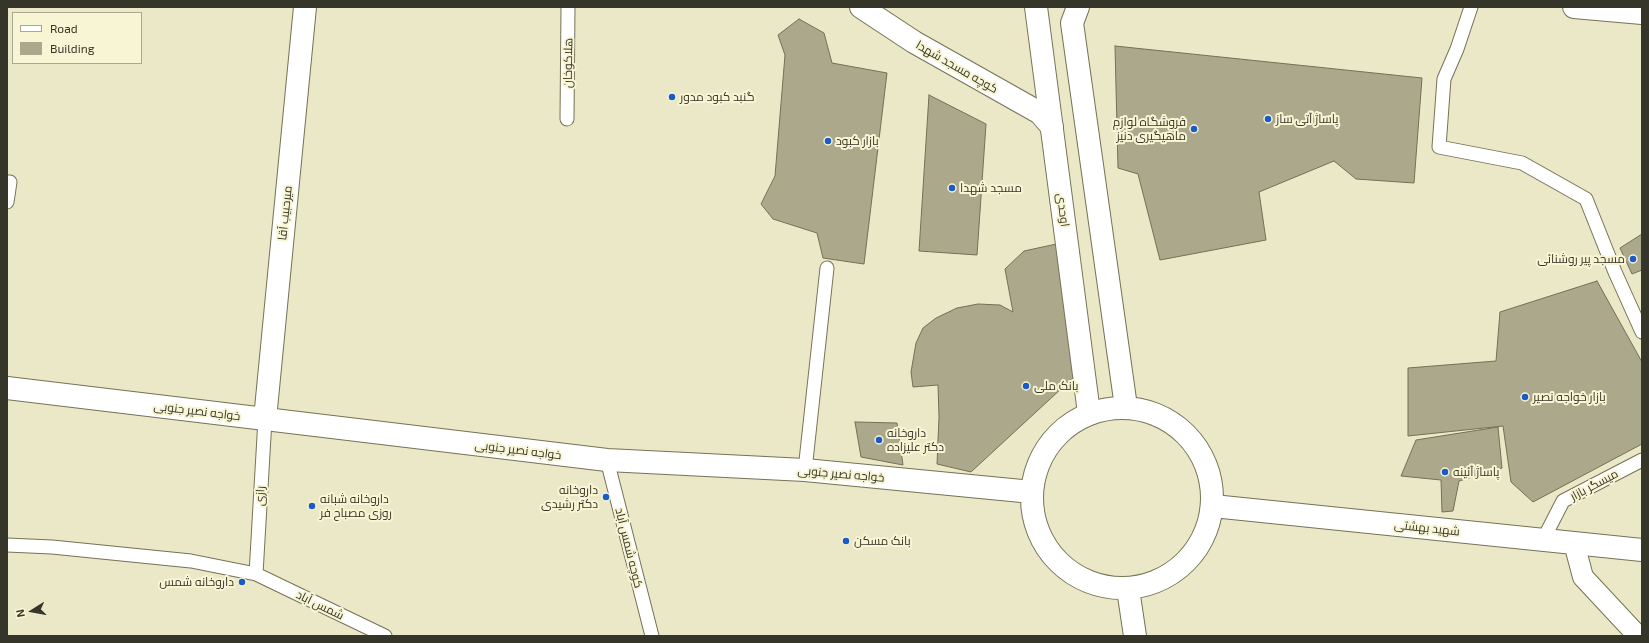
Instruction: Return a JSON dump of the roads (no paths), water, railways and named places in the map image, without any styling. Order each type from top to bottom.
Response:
[{"type":"street","name":"میرحبیب آقا","points":[[265,419],[305,7]]},
{"type":"street","name":"کوچه مسجد شهدا","points":[[860,7],[914,42],[1040,113],[1052,127]]},
{"type":"street","name":"اوحدی","points":[[1036,7],[1089,413]]},
{"type":"street","points":[[1574,7],[1642,13]]},
{"type":"street","points":[[1075,15],[1126,407]]},
{"type":"street","name":"خواجه نصیر جنوبی","points":[[7,388],[607,460],[805,470],[1032,492]]},
{"type":"street","points":[[1126,407],[1155,413],[1180,428],[1199,450],[1211,477],[1213,506],[1207,530],[1196,552],[1179,569],[1158,582],[1128,589],[1098,586],[1070,572],[1048,550],[1035,523],[1032,492],[1035,472],[1043,453],[1055,436],[1071,422],[1089,413],[1107,408],[1126,407]]},
{"type":"street","name":"شهید بهشتی","points":[[1213,506],[1642,550]]},
{"type":"street","points":[[1574,544],[1583,577],[1638,636]]},
{"type":"street","points":[[1128,589],[1135,636]]},
{"type":"lane","name":"هلاکوخان","points":[[567,119],[568,7]]},
{"type":"lane","points":[[1471,7],[1457,49],[1444,79],[1439,147],[1522,163],[1586,199],[1615,272],[1642,332]]},
{"type":"lane","points":[[7,182],[10,182],[7,202]]},
{"type":"lane","points":[[805,470],[827,268]]},
{"type":"lane","name":"رازی","points":[[256,574],[265,419]]},
{"type":"lane","name":"کوچه شمس آباد","points":[[607,460],[652,636]]},
{"type":"lane","name":"میسگر بازار","points":[[1543,540],[1564,501],[1642,460]]},
{"type":"lane","name":"شمس آباد","points":[[7,545],[52,547],[191,561],[256,574],[385,636]]},
{"type":"place","name":"گنبد کبود مدور","points":[[672,97]]},
{"type":"place","name":"پاساژ آتی ساز","points":[[1268,119]]},
{"type":"place","name":"فروشگاه لوازم ماهیگیری دنیز","points":[[1194,129]]},
{"type":"place","name":"بازار کبود","points":[[828,141]]},
{"type":"place","name":"مسجد شهدا","points":[[952,188]]},
{"type":"place","name":"مسجد پیر روشنائی","points":[[1633,259]]},
{"type":"place","name":"بانک ملی","points":[[1026,386]]},
{"type":"place","name":"بازار خواجه نصیر","points":[[1525,397]]},
{"type":"place","name":"داروخانه دکتر علیزاده","points":[[879,440]]},
{"type":"place","name":"پاساژ آئینه","points":[[1445,472]]},
{"type":"place","name":"داروخانه دکتر رشیدی","points":[[606,497]]},
{"type":"place","name":"داروخانه شبانه روزی مصباح فر","points":[[312,506]]},
{"type":"place","name":"بانک مسکن","points":[[846,541]]},
{"type":"place","name":"داروخانه شمس","points":[[242,582]]}]
